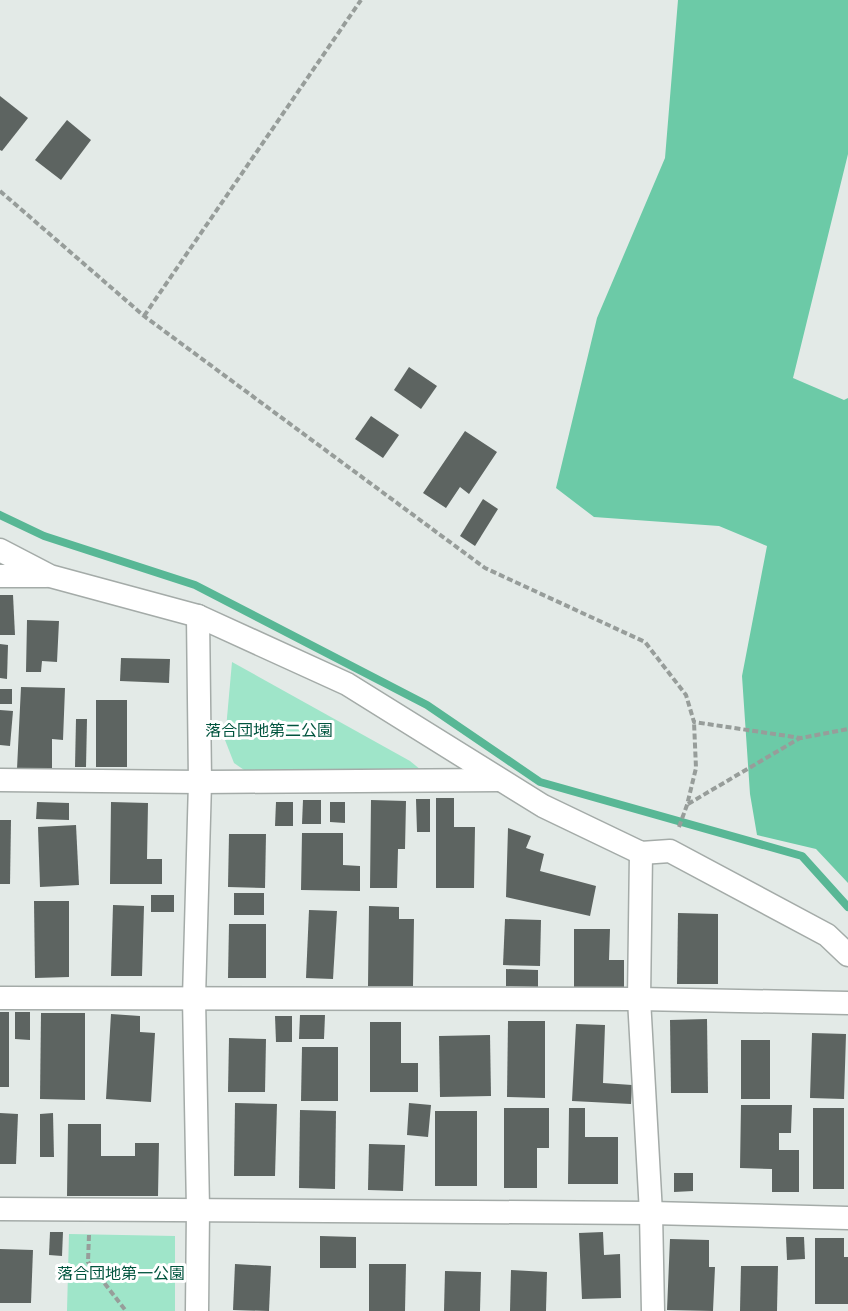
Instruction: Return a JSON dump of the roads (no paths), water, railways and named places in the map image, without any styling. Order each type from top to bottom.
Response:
[{"type":"street","points":[[0,550],[50,576],[198,616],[347,684],[543,806],[641,853],[670,851],[827,935],[848,955]]},
{"type":"street","points":[[0,576],[50,576]]},
{"type":"street","points":[[197,1311],[198,1209],[194,998],[200,782],[198,616]]},
{"type":"street","points":[[0,780],[200,782],[499,780]]},
{"type":"street","points":[[641,853],[639,999],[651,1213],[653,1311]]},
{"type":"street","points":[[0,998],[639,999],[848,1003]]},
{"type":"street","points":[[0,1209],[651,1213],[848,1218]]},
{"type":"waterway","points":[[0,515],[44,536],[195,585],[427,705],[540,782],[802,856],[848,907]]},
{"type":"park label","name":"落合団地第二公園","points":[[269,730]]},
{"type":"park label","name":"落合団地第一公園","points":[[121,1273]]}]
